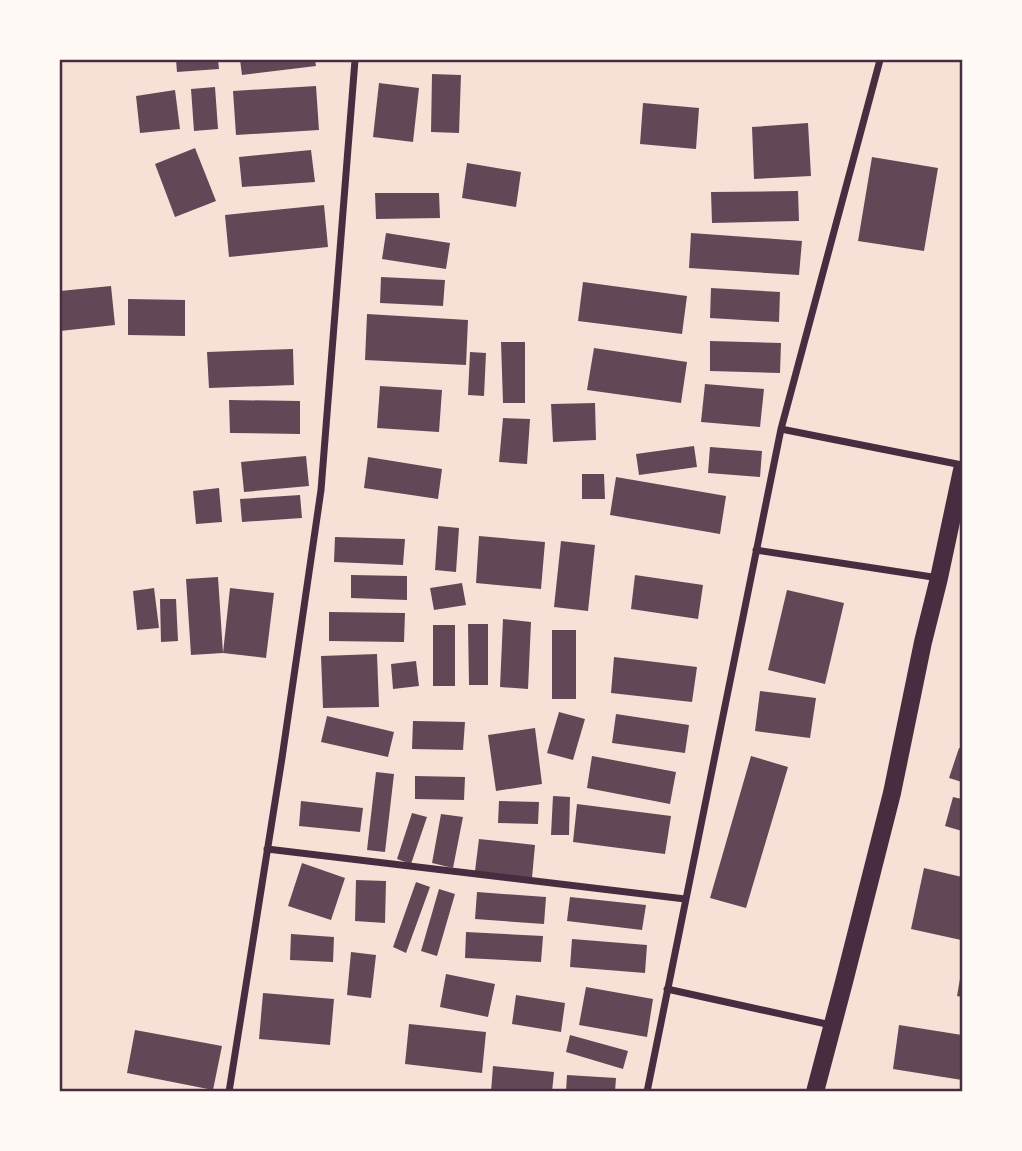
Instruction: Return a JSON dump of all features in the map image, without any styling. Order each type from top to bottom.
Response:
[{"type":"main road","points":[[815,1091],[892,793],[962,470]]},
{"type":"street","points":[[229,1091],[321,490],[355,60]]},
{"type":"street","points":[[646,1091],[781,429],[880,60]]},
{"type":"street","points":[[781,429],[962,465]]},
{"type":"street","points":[[756,550],[939,578]]},
{"type":"street","points":[[267,849],[685,899]]},
{"type":"street","points":[[667,989],[832,1025]]},
{"type":"building","points":[[176,60],[218,60],[219,69],[177,72]]},
{"type":"building","points":[[240,60],[315,60],[316,66],[242,75]]},
{"type":"building","points":[[432,74],[461,75],[459,133],[431,132]]},
{"type":"building","points":[[379,83],[419,88],[413,142],[373,137]]},
{"type":"building","points":[[316,86],[319,130],[236,135],[233,91]]},
{"type":"building","points":[[215,87],[218,129],[194,131],[191,89]]},
{"type":"building","points":[[175,90],[180,129],[140,133],[136,96]]},
{"type":"building","points":[[643,103],[699,108],[696,149],[640,144]]},
{"type":"building","points":[[808,123],[811,176],[754,179],[752,127]]},
{"type":"building","points":[[195,148],[216,201],[175,217],[155,164]]},
{"type":"building","points":[[311,150],[315,182],[242,187],[239,157]]},
{"type":"building","points":[[872,157],[938,168],[924,251],[858,241]]},
{"type":"building","points":[[467,163],[521,172],[516,207],[462,198]]},
{"type":"building","points":[[798,191],[799,221],[712,223],[711,192]]},
{"type":"building","points":[[375,193],[439,193],[440,218],[376,219]]},
{"type":"building","points":[[324,205],[328,247],[229,257],[225,215]]},
{"type":"building","points":[[386,233],[450,243],[446,269],[382,259]]},
{"type":"building","points":[[691,233],[802,241],[799,275],[689,268]]},
{"type":"building","points":[[381,277],[445,280],[443,306],[380,303]]},
{"type":"building","points":[[583,282],[687,296],[682,334],[578,321]]},
{"type":"building","points":[[111,286],[115,325],[60,331],[60,291]]},
{"type":"building","points":[[711,288],[780,292],[779,322],[710,318]]},
{"type":"building","points":[[128,299],[185,300],[185,336],[128,335]]},
{"type":"building","points":[[367,314],[468,320],[466,365],[365,360]]},
{"type":"building","points":[[710,341],[781,343],[780,373],[710,371]]},
{"type":"building","points":[[501,342],[525,342],[525,403],[503,403]]},
{"type":"building","points":[[594,348],[687,362],[681,403],[587,390]]},
{"type":"building","points":[[293,349],[294,385],[209,388],[207,352]]},
{"type":"building","points":[[470,352],[486,353],[484,396],[468,395]]},
{"type":"building","points":[[705,384],[764,389],[760,427],[701,422]]},
{"type":"building","points":[[380,386],[442,390],[439,432],[377,428]]},
{"type":"building","points":[[229,400],[300,401],[300,434],[230,433]]},
{"type":"building","points":[[595,403],[596,440],[553,442],[551,404]]},
{"type":"building","points":[[503,418],[530,419],[527,464],[499,462]]},
{"type":"building","points":[[694,446],[697,467],[639,475],[636,454]]},
{"type":"building","points":[[710,447],[762,451],[760,477],[708,473]]},
{"type":"building","points":[[306,456],[309,486],[244,492],[241,462]]},
{"type":"building","points":[[368,457],[442,469],[438,499],[364,488]]},
{"type":"building","points":[[582,474],[604,474],[605,499],[582,499]]},
{"type":"building","points":[[616,477],[726,496],[720,534],[610,515]]},
{"type":"building","points":[[219,488],[222,522],[196,524],[193,491]]},
{"type":"building","points":[[300,495],[302,518],[242,522],[240,499]]},
{"type":"building","points":[[438,526],[459,528],[456,572],[435,570]]},
{"type":"building","points":[[479,536],[545,542],[541,589],[476,583]]},
{"type":"building","points":[[335,537],[405,539],[403,565],[334,562]]},
{"type":"building","points":[[561,541],[595,545],[588,611],[554,607]]},
{"type":"building","points":[[351,575],[407,576],[407,600],[351,598]]},
{"type":"building","points":[[635,575],[703,585],[698,619],[631,609]]},
{"type":"building","points":[[218,577],[223,653],[191,655],[186,579]]},
{"type":"building","points":[[462,583],[466,605],[434,610],[430,588]]},
{"type":"building","points":[[154,588],[159,628],[137,630],[133,591]]},
{"type":"building","points":[[230,588],[274,593],[266,658],[223,653]]},
{"type":"building","points":[[787,590],[844,603],[825,684],[768,670]]},
{"type":"building","points":[[160,599],[176,599],[178,641],[161,642]]},
{"type":"building","points":[[329,612],[405,613],[404,642],[329,641]]},
{"type":"building","points":[[503,619],[531,622],[528,689],[500,687]]},
{"type":"building","points":[[468,624],[488,624],[488,685],[469,685]]},
{"type":"building","points":[[433,625],[455,625],[455,686],[433,686]]},
{"type":"building","points":[[552,630],[576,630],[576,699],[552,699]]},
{"type":"building","points":[[377,654],[379,707],[323,708],[321,656]]},
{"type":"building","points":[[614,657],[697,667],[692,702],[611,693]]},
{"type":"building","points":[[416,661],[419,686],[393,689],[391,664]]},
{"type":"building","points":[[760,691],[816,698],[810,738],[755,731]]},
{"type":"building","points":[[559,712],[585,719],[573,760],[547,753]]},
{"type":"building","points":[[616,714],[689,725],[685,753],[612,743]]},
{"type":"building","points":[[327,716],[394,732],[388,757],[321,742]]},
{"type":"building","points":[[413,721],[465,722],[463,750],[412,749]]},
{"type":"building","points":[[535,728],[542,784],[496,791],[488,735]]},
{"type":"building","points":[[959,748],[962,749],[962,782],[949,778]]},
{"type":"building","points":[[592,756],[676,772],[670,804],[587,788]]},
{"type":"building","points":[[751,756],[788,767],[746,908],[710,898]]},
{"type":"building","points":[[376,772],[394,774],[385,852],[367,850]]},
{"type":"building","points":[[415,776],[465,777],[464,800],[415,799]]},
{"type":"building","points":[[553,796],[570,797],[569,835],[551,835]]},
{"type":"building","points":[[953,797],[962,799],[962,831],[945,826]]},
{"type":"building","points":[[301,801],[363,808],[360,832],[299,826]]},
{"type":"building","points":[[499,801],[539,802],[538,824],[498,823]]},
{"type":"building","points":[[577,804],[671,816],[665,854],[573,842]]},
{"type":"building","points":[[412,813],[427,817],[411,864],[397,859]]},
{"type":"building","points":[[441,814],[463,817],[453,868],[432,863]]},
{"type":"building","points":[[479,839],[535,845],[532,878],[475,871]]},
{"type":"building","points":[[302,863],[345,878],[331,920],[288,906]]},
{"type":"building","points":[[924,868],[962,877],[961,940],[911,929]]},
{"type":"building","points":[[356,880],[386,881],[385,923],[355,921]]},
{"type":"building","points":[[416,882],[430,887],[406,953],[393,947]]},
{"type":"building","points":[[439,889],[455,894],[437,956],[421,951]]},
{"type":"building","points":[[477,892],[546,897],[544,924],[475,919]]},
{"type":"building","points":[[570,897],[646,905],[642,930],[567,921]]},
{"type":"building","points":[[466,932],[543,936],[541,962],[465,958]]},
{"type":"building","points":[[291,934],[334,937],[333,962],[290,960]]},
{"type":"building","points":[[572,939],[647,945],[645,973],[570,967]]},
{"type":"building","points":[[351,952],[376,955],[371,998],[347,995]]},
{"type":"building","points":[[962,973],[962,997],[957,996]]},
{"type":"building","points":[[446,974],[495,984],[488,1017],[440,1007]]},
{"type":"building","points":[[586,987],[653,999],[647,1037],[579,1025]]},
{"type":"building","points":[[263,993],[334,999],[330,1045],[259,1039]]},
{"type":"building","points":[[516,995],[565,1003],[561,1032],[512,1024]]},
{"type":"building","points":[[409,1024],[486,1032],[482,1073],[405,1064]]},
{"type":"building","points":[[899,1025],[962,1035],[962,1080],[893,1069]]},
{"type":"building","points":[[135,1030],[222,1046],[213,1090],[127,1073]]},
{"type":"building","points":[[570,1035],[628,1051],[623,1069],[566,1052]]},
{"type":"building","points":[[493,1066],[554,1072],[552,1092],[491,1092]]},
{"type":"building","points":[[567,1075],[616,1078],[615,1092],[566,1092]]}]
